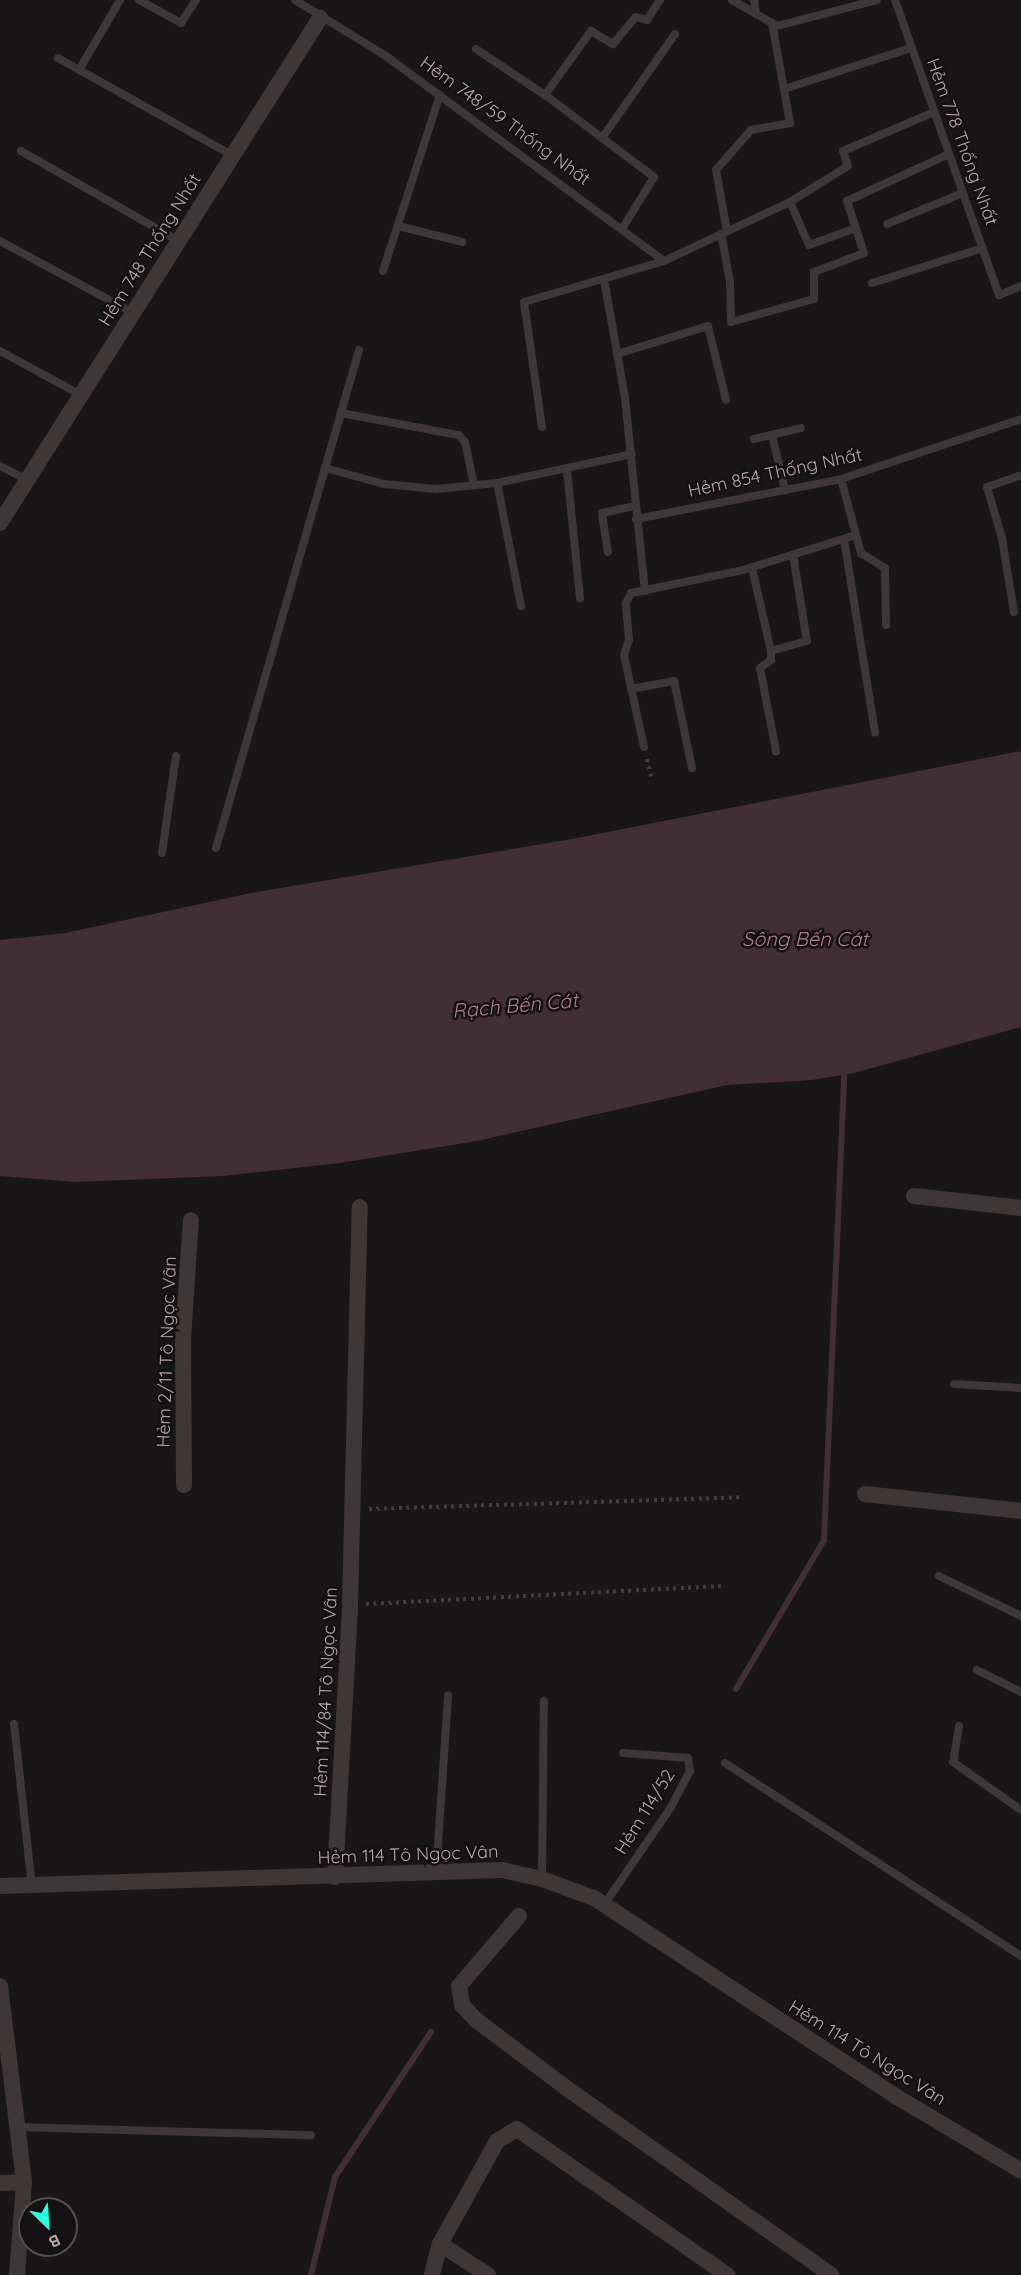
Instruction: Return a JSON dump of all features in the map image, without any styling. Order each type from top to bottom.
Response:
[{"type":"street","name":"Hẻm 748 Thống Nhất","points":[[0,523],[233,156],[311,8]]},
{"type":"street","points":[[914,1196],[1021,1208]]},
{"type":"street","name":"Hẻm 114/84 Tô Ngọc Vân","points":[[335,1877],[350,1605],[360,1207]]},
{"type":"street","name":"Hẻm 2/11 Tô Ngọc Vân","points":[[184,1485],[183,1339],[191,1220]]},
{"type":"street","points":[[865,1494],[1021,1511]]},
{"type":"street","name":"Hẻm 114 Tô Ngọc Vân","points":[[0,1886],[502,1870],[542,1879],[603,1905],[897,2097],[1021,2170]]},
{"type":"street","points":[[519,1916],[459,1986],[462,2005],[476,2020],[572,2092],[831,2275]]},
{"type":"street","points":[[0,1986],[24,2182],[17,2275]]},
{"type":"street","points":[[432,2275],[440,2244],[497,2141],[517,2129],[727,2275]]},
{"type":"street","points":[[0,2183],[24,2182]]},
{"type":"street","points":[[440,2244],[488,2275]]},
{"type":"lane","points":[[80,70],[120,0]]},
{"type":"lane","points":[[139,0],[181,23],[196,0]]},
{"type":"lane","name":"Hẻm 748/59 Thống Nhất","points":[[295,0],[386,56],[664,261]]},
{"type":"lane","points":[[545,95],[591,31],[613,44],[636,17],[647,20],[660,0]]},
{"type":"lane","points":[[732,0],[777,26],[877,0]]},
{"type":"lane","points":[[754,0],[756,14]]},
{"type":"lane","name":"Hẻm 778 Thống Nhất","points":[[895,0],[999,295],[1021,286]]},
{"type":"lane","points":[[772,23],[790,123],[751,130],[716,170],[730,281],[731,322],[814,299],[814,272],[864,253],[847,201],[949,154]]},
{"type":"lane","points":[[602,138],[675,34]]},
{"type":"lane","points":[[784,89],[911,48]]},
{"type":"lane","points":[[477,49],[545,95],[654,177],[622,229]]},
{"type":"lane","points":[[58,58],[233,156]]},
{"type":"lane","points":[[383,271],[440,95]]},
{"type":"lane","points":[[542,427],[524,302],[664,261],[790,202],[848,166],[843,151],[934,112]]},
{"type":"lane","points":[[21,151],[179,241]]},
{"type":"lane","points":[[887,224],[963,193]]},
{"type":"lane","points":[[790,202],[809,244],[855,228]]},
{"type":"lane","points":[[398,226],[462,242]]},
{"type":"lane","points":[[0,241],[133,314]]},
{"type":"lane","points":[[872,283],[983,248]]},
{"type":"lane","points":[[604,279],[632,454],[636,519],[645,591]]},
{"type":"lane","points":[[616,354],[708,326],[726,399]]},
{"type":"lane","points":[[216,848],[359,350]]},
{"type":"lane","points":[[0,351],[81,395]]},
{"type":"lane","points":[[341,412],[459,435],[465,442],[474,485]]},
{"type":"lane","name":"Hẻm 854 Thống Nhất","points":[[636,519],[841,479],[1021,418]]},
{"type":"lane","points":[[754,439],[801,428]]},
{"type":"lane","points":[[772,435],[785,490]]},
{"type":"lane","points":[[325,468],[394,485],[436,489],[497,483],[567,470],[632,454]]},
{"type":"lane","points":[[0,466],[27,480]]},
{"type":"lane","points":[[567,470],[580,598]]},
{"type":"lane","points":[[1014,612],[1002,538],[987,487],[1021,475]]},
{"type":"lane","points":[[841,479],[861,553],[885,568],[885,625]]},
{"type":"lane","points":[[497,483],[521,606]]},
{"type":"lane","points":[[608,552],[602,513],[635,506]]},
{"type":"lane","points":[[644,747],[624,655],[629,640],[626,603],[632,593],[752,568],[856,535]]},
{"type":"lane","points":[[844,539],[875,733]]},
{"type":"lane","points":[[771,651],[807,641],[793,555]]},
{"type":"lane","points":[[752,568],[771,651],[771,660],[760,668],[776,751]]},
{"type":"lane","points":[[632,689],[674,681],[692,768]]},
{"type":"lane","points":[[162,853],[176,756]]},
{"type":"lane","points":[[954,1384],[1021,1388]]},
{"type":"lane","points":[[939,1576],[1021,1616]]},
{"type":"lane","points":[[977,1670],[1021,1692]]},
{"type":"lane","points":[[436,1873],[448,1695]]},
{"type":"lane","points":[[542,1879],[544,1701]]},
{"type":"lane","points":[[14,1724],[32,1886]]},
{"type":"lane","points":[[959,1726],[954,1761],[1021,1810]]},
{"type":"lane","name":"Hẻm 114/52","points":[[603,1905],[671,1807],[690,1771],[688,1758],[623,1753]]},
{"type":"lane","points":[[725,1763],[1021,1956]]},
{"type":"lane","points":[[17,2127],[311,2135]]},
{"type":"path","points":[[353,1509],[742,1497]]},
{"type":"path","points":[[350,1605],[723,1586]]},
{"type":"water","name":"Sông Bến Cát","points":[[1021,751],[1021,1027],[854,1073],[812,1080],[727,1085],[477,1141],[340,1163],[222,1176],[76,1182],[0,1176],[0,940],[65,933],[251,893],[572,839]]},
{"type":"waterway","points":[[736,1689],[824,1540],[845,1067]]},
{"type":"waterway","points":[[311,2275],[335,2177],[431,2032]]},
{"type":"water label","name":"Rạch Bến Cát","points":[[515,1005]]}]
